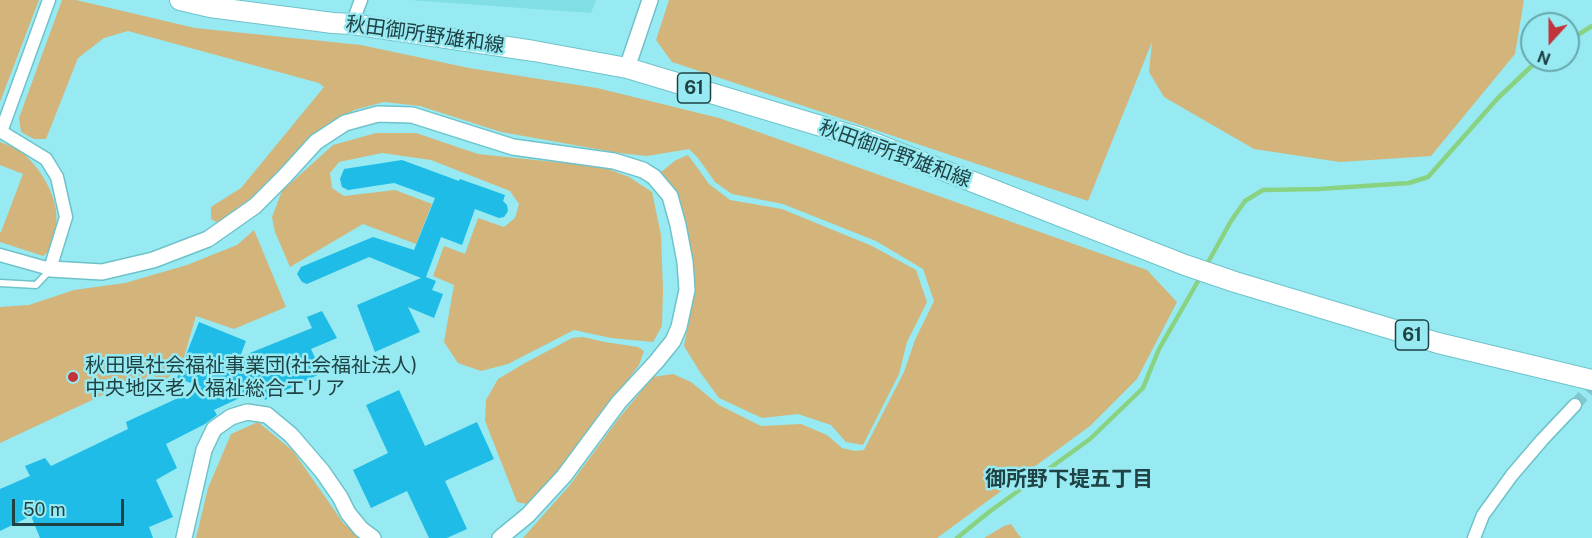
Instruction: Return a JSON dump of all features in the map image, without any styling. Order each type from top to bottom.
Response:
[{"type":"main road","name":"秋田御所野雄和線","points":[[180,0],[210,7],[352,24],[534,51],[627,68],[861,138],[1185,265],[1235,282],[1438,343],[1592,380]]},
{"type":"street","points":[[49,0],[1,131],[46,159],[57,177],[66,217],[50,269]]},
{"type":"street","points":[[352,24],[361,0]]},
{"type":"street","points":[[627,68],[650,0]]},
{"type":"street","points":[[0,255],[50,269],[102,272],[153,260],[208,239],[255,206],[316,142],[345,123],[378,114],[412,115],[513,147],[614,161],[644,170],[654,177],[670,196],[678,225],[685,262],[687,290],[680,327],[656,362],[619,402],[564,476],[528,515],[500,538]]},
{"type":"street","points":[[1474,538],[1483,515],[1512,475],[1575,405]]},
{"type":"street","points":[[184,538],[204,450],[214,429],[231,417],[247,412],[267,415],[291,435],[322,471],[340,496],[348,513],[361,529],[373,538]]},
{"type":"lane","points":[[0,283],[36,285],[50,269]]},
{"type":"shaded area","points":[[0,0],[39,0],[0,102]]},
{"type":"shaded area","points":[[62,0],[76,0],[195,28],[361,45],[469,68],[597,88],[719,118],[1147,270],[1177,302],[1137,379],[1090,426],[937,538],[523,538],[569,486],[619,418],[653,377],[673,374],[691,382],[719,405],[761,426],[801,424],[827,435],[842,448],[855,451],[864,450],[904,372],[915,340],[934,301],[923,269],[876,241],[783,204],[732,194],[715,182],[689,149],[647,156],[619,153],[501,132],[420,106],[384,102],[354,110],[317,131],[282,171],[246,206],[218,223],[211,219],[211,207],[241,188],[324,87],[319,83],[128,31],[104,38],[78,58],[46,139],[34,139],[21,132],[19,118]]},
{"type":"shaded area","points":[[409,0],[596,0],[591,13]]},
{"type":"shaded area","points":[[669,0],[1524,0],[1522,12],[1520,12],[1515,54],[1431,156],[1340,162],[1254,149],[1164,97],[1149,72],[1152,42],[1088,201],[672,62],[656,40]]},
{"type":"shaded area","points":[[376,133],[416,133],[478,154],[603,167],[629,177],[652,192],[661,235],[663,290],[662,326],[653,342],[611,338],[574,330],[508,364],[481,371],[458,363],[444,342],[454,285],[433,276],[444,246],[465,254],[478,218],[504,227],[515,218],[519,204],[510,191],[431,160],[382,153],[339,162],[330,173],[332,188],[344,196],[395,190],[432,204],[416,244],[363,224],[290,267],[275,232],[272,217],[282,191],[333,145]]},
{"type":"shaded area","points":[[0,142],[25,155],[45,180],[54,200],[57,221],[52,246],[43,256],[0,242],[0,232],[23,174],[0,165]]},
{"type":"shaded area","points":[[688,155],[709,184],[730,200],[782,209],[872,246],[916,270],[927,302],[907,342],[899,374],[863,445],[846,442],[831,425],[798,414],[762,418],[719,398],[684,346],[695,286],[686,227],[677,197],[661,172],[676,160]]},
{"type":"shaded area","points":[[254,230],[286,307],[234,329],[196,316],[181,367],[166,379],[153,376],[149,372],[144,383],[137,388],[120,387],[0,443],[0,307],[29,305],[74,290],[125,283],[187,265],[237,245]]},
{"type":"shaded area","points":[[583,337],[638,347],[644,351],[639,365],[563,466],[527,504],[517,502],[485,421],[486,400],[498,379],[572,338]]},
{"type":"shaded area","points":[[258,422],[293,451],[344,524],[363,538],[196,538],[208,488],[231,434]]},
{"type":"shaded area","points":[[1011,524],[1021,538],[984,538],[1004,526]]},
{"type":"building","points":[[402,160],[505,195],[503,201],[508,211],[504,217],[499,218],[475,209],[462,245],[441,237],[426,277],[436,281],[432,290],[443,294],[434,318],[408,307],[420,332],[375,352],[357,305],[421,278],[369,257],[307,284],[302,282],[297,274],[301,267],[373,237],[414,250],[435,198],[394,183],[348,190],[342,187],[340,179],[344,169]]},
{"type":"building","points":[[322,311],[337,338],[311,349],[322,373],[265,400],[261,388],[214,410],[217,415],[205,424],[166,444],[177,468],[156,480],[173,517],[149,527],[153,538],[40,538],[31,516],[0,531],[0,489],[30,476],[25,466],[45,458],[51,466],[128,429],[126,422],[202,387],[177,378],[199,322],[246,341],[240,357],[312,328],[307,317]]},
{"type":"building","points":[[399,390],[425,446],[477,422],[494,459],[445,481],[467,529],[447,538],[429,538],[407,491],[371,508],[353,470],[388,453],[366,405]]},
{"type":"waterway","points":[[1580,34],[1592,26]]},
{"type":"waterway","points":[[1206,266],[1245,201],[1263,190],[1409,183],[1428,177],[1498,98],[1525,72]]},
{"type":"waterway","points":[[957,538],[1090,439],[1143,388],[1159,349],[1201,276]]},
{"type":"tunnel","points":[[1575,405],[1592,386]]},
{"type":"place","name":"秋田県社会福祉事業団(社会福祉法人) 中央地区老人福祉総合エリア","points":[[73,377]]},
{"type":"district","name":"御所野下堤五丁目","points":[[1069,480]]}]
